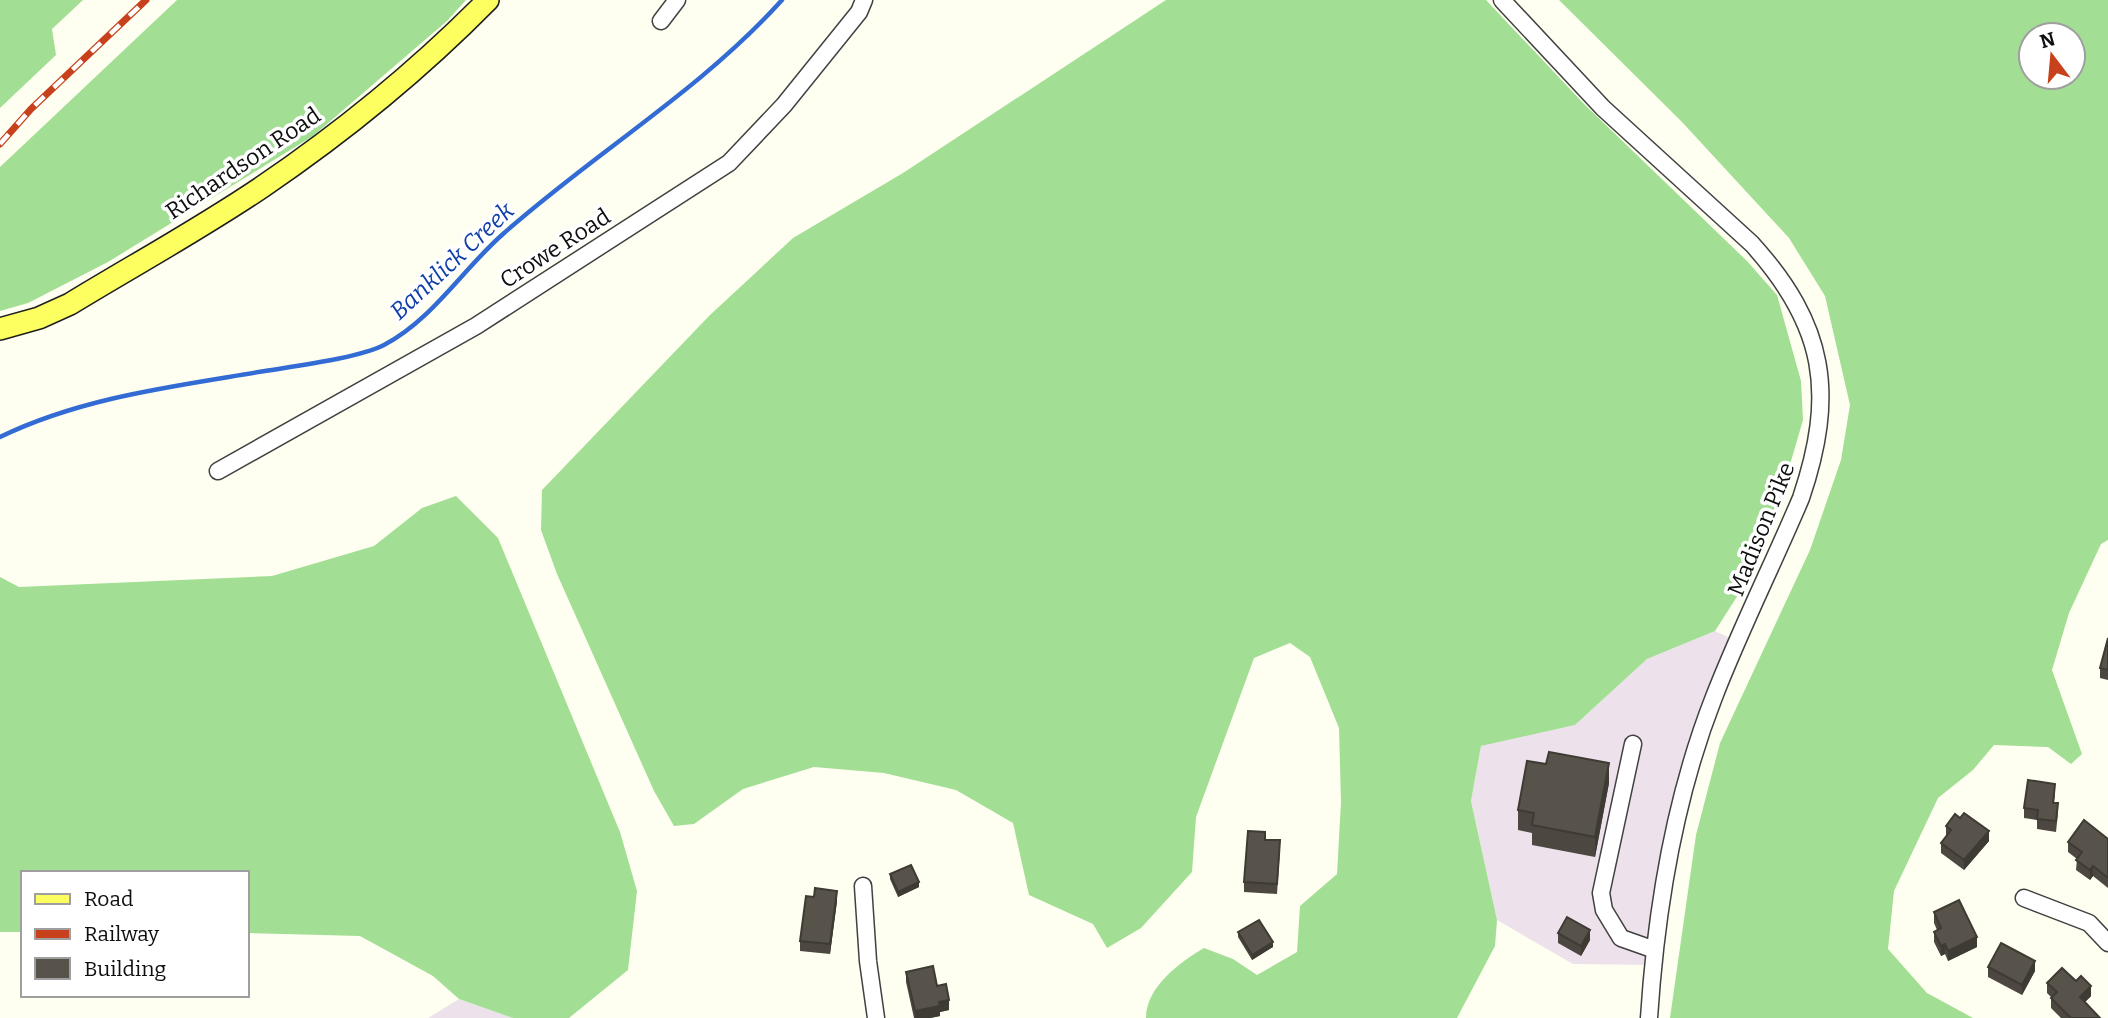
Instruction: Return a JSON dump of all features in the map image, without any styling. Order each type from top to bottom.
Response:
[{"type":"main road","name":"Richardson Road","points":[[0,328],[39,318],[70,304],[259,189],[314,151],[412,73],[488,0]]},
{"type":"street","points":[[661,21],[677,0]]},
{"type":"street","name":"Crowe Road","points":[[218,471],[475,326],[729,163],[784,105],[859,12],[864,0]]},
{"type":"street","name":"Madison Pike","points":[[1503,0],[1603,108],[1752,244],[1774,269],[1796,302],[1820,368],[1822,388],[1812,466],[1801,498],[1714,697],[1688,774],[1668,857],[1649,1018]]},
{"type":"street","points":[[1633,744],[1601,893],[1604,910],[1621,938],[1655,950]]},
{"type":"street","points":[[863,886],[868,961],[876,1018]]},
{"type":"street","points":[[2024,898],[2089,923],[2108,943]]},
{"type":"shaded area","points":[[1715,631],[1739,642],[1688,774],[1653,965],[1573,964],[1497,920],[1471,801],[1481,746],[1575,725],[1647,659]]},
{"type":"shaded area","points":[[459,999],[513,1018],[428,1018]]},
{"type":"green space","points":[[0,0],[83,0],[52,29],[56,55],[0,108]]},
{"type":"green space","points":[[177,0],[466,0],[447,21],[313,136],[108,262],[28,303],[0,311],[0,167]]},
{"type":"green space","points":[[1166,0],[1486,0],[1585,105],[1747,261],[1777,295],[1801,381],[1803,420],[1775,516],[1738,595],[1715,631],[1647,659],[1575,725],[1481,746],[1471,801],[1497,920],[1495,946],[1457,1018],[1146,1018],[1152,996],[1158,986],[1175,968],[1204,948],[1233,959],[1257,975],[1297,952],[1300,906],[1337,874],[1341,802],[1339,728],[1310,657],[1290,643],[1254,658],[1196,817],[1192,872],[1141,928],[1107,948],[1093,924],[1029,895],[1013,823],[956,790],[884,773],[814,767],[743,789],[694,824],[674,826],[654,791],[557,574],[541,530],[542,490],[710,315],[793,238],[903,173]]},
{"type":"green space","points":[[1559,0],[2108,0],[2108,540],[2101,544],[2069,613],[2052,670],[2082,754],[2071,764],[2048,747],[1994,745],[1973,770],[1938,798],[1894,891],[1888,949],[1927,993],[1973,1018],[1670,1018],[1696,835],[1720,743],[1810,550],[1841,460],[1850,405],[1825,296],[1789,238],[1682,122]]},
{"type":"green space","points":[[456,496],[498,538],[620,832],[637,891],[628,970],[569,1018],[513,1018],[459,999],[433,976],[360,936],[248,933],[248,871],[21,871],[21,932],[0,932],[0,577],[19,587],[272,576],[374,546],[422,508]]},
{"type":"building","points":[[2108,638],[2108,670],[2100,668]]},
{"type":"building","points":[[1549,752],[1609,763],[1595,837],[1532,825],[1534,813],[1518,810],[1527,761],[1546,764]]},
{"type":"building","points":[[2028,780],[2055,784],[2053,803],[2058,803],[2056,821],[2037,819],[2038,810],[2024,808]]},
{"type":"building","points":[[1964,813],[1989,831],[1964,860],[1941,843],[1951,830],[1946,826],[1955,814],[1960,818]]},
{"type":"building","points":[[2084,820],[2108,839],[2108,878],[2093,866],[2090,870],[2076,860],[2082,852],[2068,842]]},
{"type":"building","points":[[1248,831],[1265,832],[1265,840],[1280,840],[1277,884],[1244,882]]},
{"type":"building","points":[[911,865],[919,882],[898,892],[890,874]]},
{"type":"building","points":[[815,888],[837,891],[830,944],[800,941],[806,896],[814,897]]},
{"type":"building","points":[[1959,900],[1977,937],[1948,951],[1945,944],[1941,946],[1934,932],[1941,928],[1934,912]]},
{"type":"building","points":[[1567,917],[1590,930],[1581,946],[1558,933]]},
{"type":"building","points":[[1259,920],[1273,942],[1252,955],[1238,932]]},
{"type":"building","points":[[2001,943],[2035,961],[2022,985],[1988,967]]},
{"type":"building","points":[[933,966],[937,986],[946,984],[949,1000],[939,1002],[940,1006],[915,1011],[906,972]]},
{"type":"building","points":[[2062,968],[2076,981],[2081,976],[2091,986],[2080,997],[2100,1018],[2071,1018],[2051,998],[2057,992],[2047,983]]},
{"type":"waterway","name":"Banklick Creek","points":[[0,437],[31,423],[96,402],[326,361],[384,345],[418,322],[503,234],[717,64],[782,0]]},
{"type":"railway","points":[[0,144],[31,109],[146,0]]}]
